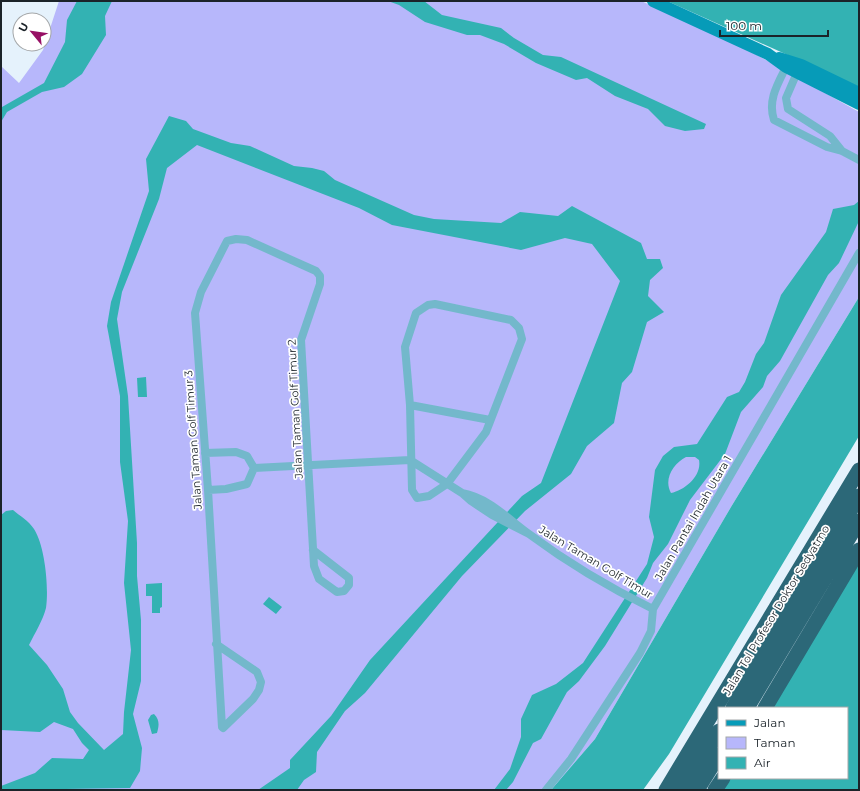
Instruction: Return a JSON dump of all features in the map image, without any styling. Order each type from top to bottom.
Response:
[{"type":"highway","name":"Jalan Tol Profesor Doktor Sedyatmo","points":[[666,790],[859,470]]},
{"type":"highway","name":"Jalan Tol Profesor Doktor Sedyatmo","points":[[734,707],[859,496]]},
{"type":"highway","points":[[748,707],[859,520]]},
{"type":"highway","points":[[766,707],[859,550]]},
{"type":"highway","points":[[683,790],[718,734]]},
{"type":"highway","points":[[697,790],[718,757]]},
{"type":"highway","points":[[715,790],[722,779]]},
{"type":"street","points":[[653,1],[793,66],[859,93]]},
{"type":"street","points":[[793,66],[859,104]]},
{"type":"street","points":[[793,66],[786,98],[788,109],[830,136],[842,151]]},
{"type":"street","points":[[793,66],[774,93],[771,109],[774,120],[827,147],[842,151],[859,160]]},
{"type":"street","name":"Jalan Taman Golf Timur 2","points":[[227,241],[236,239],[247,240],[316,271],[320,276],[320,284],[301,340],[308,465],[313,550],[314,566],[319,579],[337,592],[344,591],[349,585],[349,578],[313,550]]},
{"type":"street","name":"Jalan Taman Golf Timur 3","points":[[216,644],[256,672],[261,682],[259,690],[253,699],[223,728],[216,644],[208,490],[195,314],[201,292],[227,241]]},
{"type":"street","name":"Jalan Pantai Indah Utara 1","points":[[546,790],[571,759],[640,653],[651,631],[653,609],[859,253]]},
{"type":"street","points":[[435,304],[511,320],[519,328],[522,339],[486,432],[447,484],[429,496],[417,498],[412,490],[410,460],[410,405],[405,347],[416,313],[428,305],[435,304]]},
{"type":"street","points":[[410,405],[490,420]]},
{"type":"street","points":[[205,453],[236,452],[247,456],[254,468]]},
{"type":"street","points":[[254,468],[410,460]]},
{"type":"street","name":"Jalan Taman Golf Timur","points":[[410,460],[462,493],[473,495],[495,512],[614,588],[653,609]]},
{"type":"street","points":[[208,490],[226,489],[247,484],[254,468]]},
{"type":"green space","points":[[59,1],[641,1],[730,40],[859,112],[859,297],[731,507],[595,739],[551,790],[1,790],[1,66],[19,83],[42,52],[52,52],[52,22]]},
{"type":"water","points":[[77,1],[112,1],[105,16],[106,35],[82,74],[64,87],[42,92],[7,112],[1,122],[2,107],[44,83],[65,42],[67,20]]},
{"type":"water","points":[[388,1],[424,1],[442,15],[501,28],[514,38],[543,55],[561,57],[706,124],[704,129],[685,131],[665,126],[648,109],[615,96],[587,78],[576,80],[536,63],[504,44],[480,35],[467,35],[425,22],[399,5]]},
{"type":"water","points":[[667,1],[859,1],[859,87]]},
{"type":"water","points":[[169,116],[186,121],[193,129],[231,143],[250,146],[294,166],[324,171],[335,180],[414,215],[434,219],[501,223],[520,212],[558,216],[572,206],[641,243],[647,259],[660,259],[663,268],[650,280],[648,296],[664,312],[647,322],[632,372],[622,383],[614,423],[587,446],[571,474],[525,511],[462,576],[365,693],[345,711],[317,752],[316,772],[304,780],[297,790],[258,790],[290,768],[290,760],[331,716],[370,660],[522,496],[541,483],[620,281],[592,244],[565,238],[521,250],[392,225],[359,208],[197,145],[167,168],[159,199],[122,292],[117,319],[128,396],[137,543],[137,576],[141,620],[141,681],[133,714],[142,748],[140,771],[130,788],[1,790],[1,786],[35,773],[52,758],[83,759],[89,750],[82,743],[73,729],[54,722],[40,732],[1,730],[1,515],[6,511],[13,510],[32,526],[38,536],[45,567],[47,600],[45,613],[29,645],[47,665],[63,689],[70,712],[78,723],[104,750],[123,734],[131,650],[124,583],[128,521],[120,462],[120,396],[107,326],[111,302],[149,191],[146,159]]},
{"type":"water","points":[[859,201],[859,221],[839,263],[828,275],[780,361],[767,376],[763,387],[741,412],[725,454],[690,500],[668,544],[653,563],[647,578],[605,646],[579,681],[567,692],[541,739],[533,743],[513,782],[506,790],[494,790],[510,769],[521,737],[521,719],[532,695],[556,684],[583,663],[647,564],[654,537],[649,517],[655,470],[663,456],[674,447],[697,444],[727,397],[739,392],[745,382],[756,354],[764,343],[781,295],[826,232],[833,209],[854,205]],"holes":[[[686,457],[695,457],[699,460],[698,471],[695,477],[682,489],[671,493],[668,482],[674,467]]]},
{"type":"water","points":[[859,297],[859,436],[669,754],[643,790],[551,790],[595,739],[731,507]]},
{"type":"water","points":[[146,377],[147,397],[138,397],[137,378]]},
{"type":"water","points":[[859,554],[859,790],[719,790],[725,779],[848,779],[848,707],[769,707]]},
{"type":"water","points":[[162,583],[162,607],[160,608],[160,613],[152,613],[152,596],[146,596],[146,584]]},
{"type":"water","points":[[269,597],[282,607],[276,614],[263,604]]},
{"type":"water","points":[[154,714],[159,725],[157,733],[152,734],[148,720],[151,715]]}]
